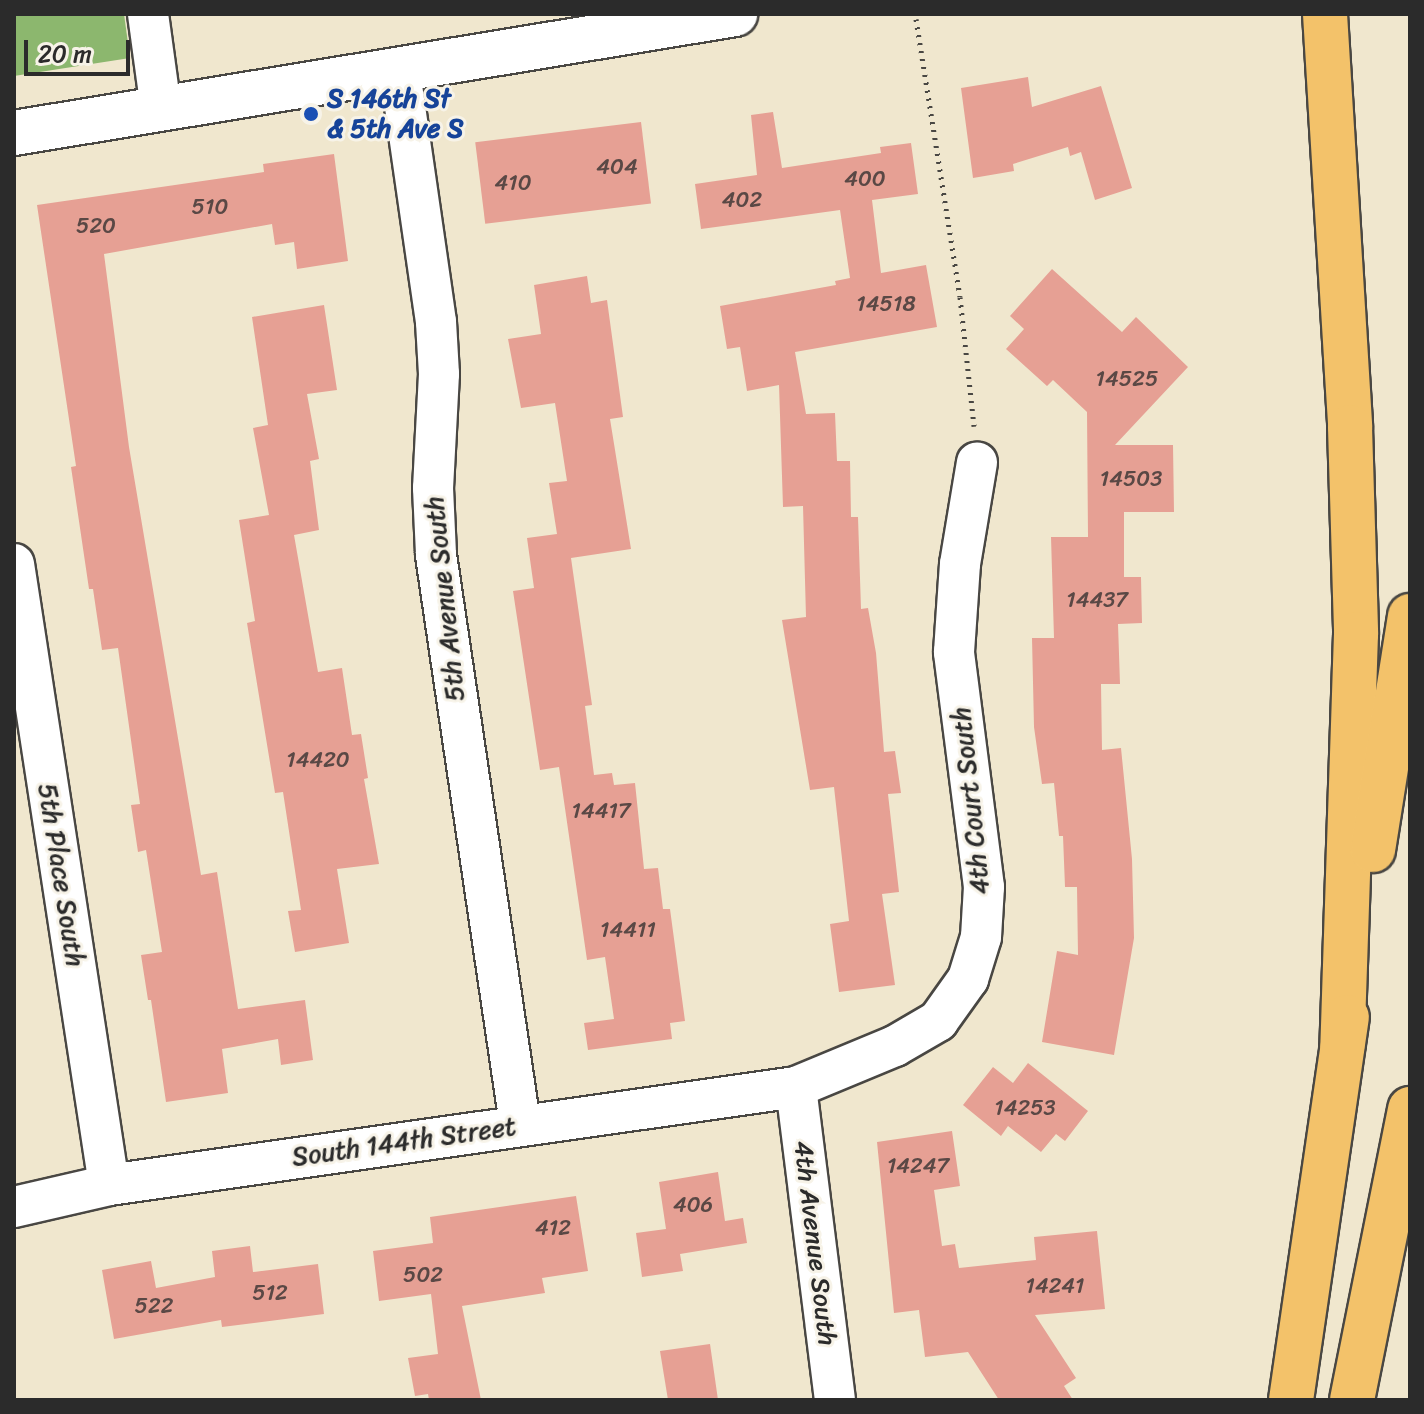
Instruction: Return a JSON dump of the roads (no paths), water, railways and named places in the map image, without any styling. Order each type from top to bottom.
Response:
[{"type":"highway","points":[[1321,21],[1350,427],[1356,634],[1342,1047]]},
{"type":"highway","points":[[1291,1400],[1342,1047],[1410,616]]},
{"type":"highway","points":[[1352,1400],[1410,1109]]},
{"type":"street","points":[[148,14],[161,109]]},
{"type":"street","points":[[14,133],[400,72],[632,22],[735,14]]},
{"type":"street","name":"5th Avenue South","points":[[400,72],[436,322],[439,374],[433,488],[436,555],[520,1124]]},
{"type":"street","name":"4th Court South","points":[[796,1087],[895,1046],[938,1021],[968,979],[981,937],[984,887],[954,652],[960,564],[977,462]]},
{"type":"street","name":"5th Place South","points":[[14,564],[22,664],[109,1185]]},
{"type":"street","name":"South 144th Street","points":[[14,1207],[109,1185],[796,1087]]},
{"type":"street","name":"4th Avenue South","points":[[796,1087],[835,1400]]},
{"type":"place","name":"S 146th St & 5th Ave S","points":[[311,114]]}]
